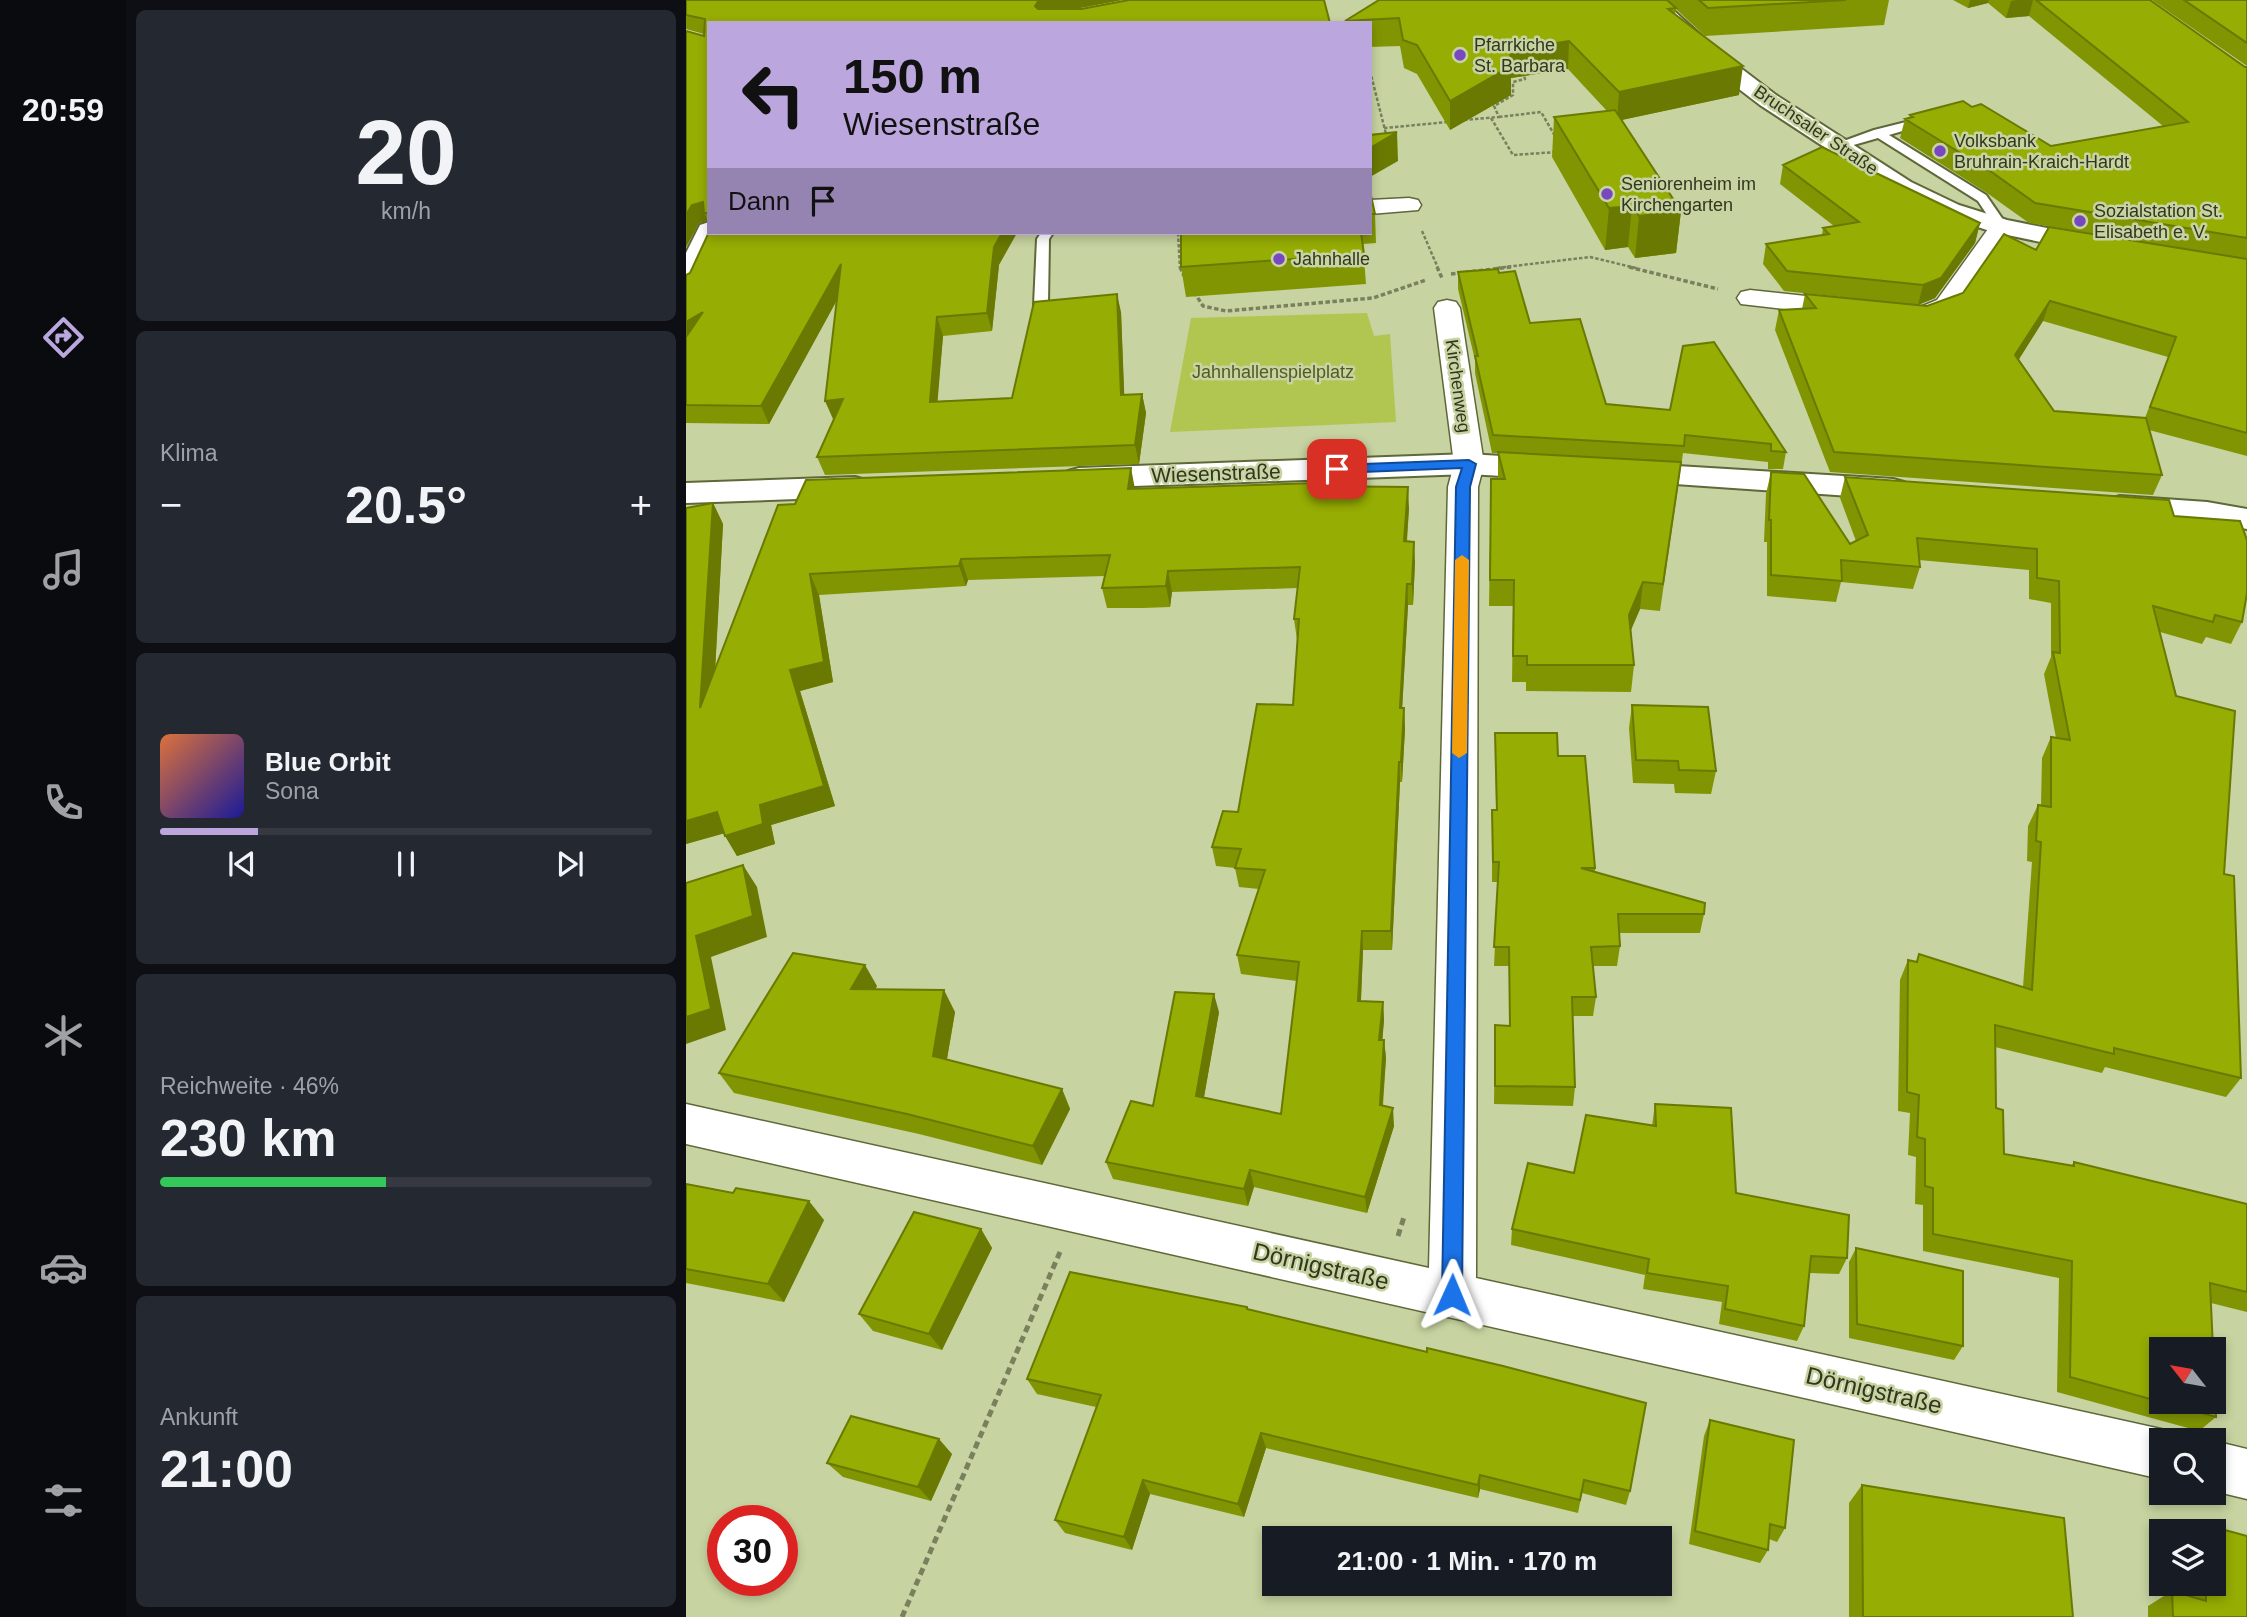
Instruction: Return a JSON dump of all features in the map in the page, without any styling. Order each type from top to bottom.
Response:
[{"type":"street","name":"Bruchsaler Straße","points":[[1650,0],[1709,55],[1768,100],[1902,187],[1950,210],[2002,227],[2117,249]]},
{"type":"street","points":[[1372,207],[1409,205]]},
{"type":"street","points":[[1750,298],[1921,316],[1946,306],[2002,227]]},
{"type":"street","points":[[686,284],[707,235]]},
{"type":"street","name":"Kirchenweg","points":[[1447,309],[1469,464],[1463,487],[1452,1295]]},
{"type":"street","name":"Wiesenstraße","points":[[1045,480],[1469,464],[1925,491]]},
{"type":"street","points":[[686,493],[879,486]]},
{"type":"street","points":[[2085,503],[2207,512],[2247,519]]},
{"type":"street","name":"Dörnigstraße","points":[[686,1124],[2149,1451]]},
{"type":"street","points":[[2226,1469],[2247,1474]]},
{"type":"lane","points":[[1836,146],[1939,118]]},
{"type":"lane","points":[[1878,133],[1982,198],[2002,227]]},
{"type":"lane","points":[[1041,305],[1043,239],[1046,235]]},
{"type":"path","points":[[1499,117],[1494,106],[1513,95],[1513,82],[1525,79],[1518,62]]},
{"type":"path","points":[[1465,120],[1541,112],[1558,142]]},
{"type":"path","points":[[1491,118],[1513,155],[1564,151]]},
{"type":"path","points":[[1384,128],[1451,122]]},
{"type":"path","points":[[902,1617],[1077,1212]]},
{"type":"green space","name":"Jahnhallenspielplatz","points":[[1367,313],[1374,336],[1390,334],[1396,422],[1170,432],[1191,318]]},
{"type":"building","points":[[686,0],[1039,0],[1035,6],[1038,9],[1081,9],[1129,0],[1324,0],[1329,21],[707,21],[707,213],[704,213],[703,202],[692,205],[686,215],[686,31],[704,36],[705,19],[686,15]]},
{"type":"building","points":[[1379,0],[1667,0],[1676,8],[1668,9],[1743,66],[1619,92],[1569,41],[1510,50],[1511,66],[1450,101],[1417,45],[1403,40],[1399,18],[1345,21]]},
{"type":"building","points":[[1699,0],[1846,0],[1708,8]]},
{"type":"building","points":[[2036,0],[2150,0],[2247,67],[2247,238],[2035,203],[1993,173],[1905,119],[1913,117],[1910,115],[1963,101],[1972,107],[1981,104],[2051,146],[2188,122]]},
{"type":"building","points":[[2184,0],[2247,0],[2247,43]]},
{"type":"building","points":[[1615,110],[1681,211],[1639,216],[1632,206],[1609,208],[1554,117]]},
{"type":"building","points":[[1397,132],[1372,147],[1372,135]]},
{"type":"building","points":[[1822,147],[1980,223],[1941,278],[1923,285],[1787,271],[1766,244],[1829,234],[1823,228],[1859,222],[1783,165]]},
{"type":"building","points":[[2049,227],[2247,259],[2247,433],[2150,407],[2176,337],[2050,301],[2015,355],[2054,411],[2146,418],[2162,475],[1834,452],[1779,310],[1816,308],[1805,294],[1927,306],[1963,293],[2004,234],[2036,250]]},
{"type":"building","points":[[708,235],[1001,235],[994,247],[987,313],[937,317],[930,402],[1012,398],[1034,302],[1117,294],[1121,395],[1142,394],[1135,445],[817,457],[843,399],[825,401],[841,264],[761,406],[686,405],[686,337],[703,312],[686,322],[686,275],[690,273]]},
{"type":"building","points":[[1181,235],[1361,235],[1364,254],[1181,267]]},
{"type":"building","points":[[1498,269],[1499,273],[1515,271],[1530,323],[1580,319],[1606,404],[1670,410],[1683,346],[1714,342],[1786,452],[1771,451],[1771,444],[1685,435],[1684,446],[1493,435],[1458,272]]},
{"type":"building","points":[[1498,452],[1681,462],[1663,584],[1643,582],[1629,615],[1634,665],[1527,665],[1527,656],[1513,656],[1514,580],[1490,580],[1491,479],[1505,479]]},
{"type":"building","points":[[1131,468],[1128,489],[1315,483],[1315,486],[1408,487],[1404,541],[1414,542],[1412,584],[1407,584],[1400,708],[1404,708],[1391,931],[1362,931],[1358,1001],[1383,1002],[1379,1040],[1384,1040],[1380,1105],[1393,1108],[1365,1197],[1250,1170],[1244,1189],[1106,1162],[1131,1101],[1153,1106],[1175,992],[1214,994],[1196,1096],[1281,1114],[1299,962],[1237,955],[1265,870],[1235,868],[1241,849],[1212,847],[1223,811],[1238,812],[1257,704],[1293,705],[1299,619],[1294,619],[1300,567],[1168,571],[1166,586],[1102,588],[1110,555],[961,559],[959,566],[810,574],[824,662],[790,670],[824,786],[760,805],[763,824],[725,836],[717,812],[686,821],[686,508],[713,503],[700,708],[778,505],[795,504],[806,480]]},
{"type":"building","points":[[1771,472],[1804,474],[1850,544],[1868,535],[1845,477],[2169,500],[2174,516],[2240,521],[2247,540],[2247,593],[2242,622],[2215,615],[2213,622],[2153,606],[2176,696],[2235,711],[2224,874],[2234,876],[2241,1078],[2114,1048],[2114,1054],[1995,1025],[1996,1108],[2003,1110],[2004,1154],[2074,1166],[2074,1162],[2247,1204],[2247,1292],[2210,1283],[2212,1337],[2149,1337],[2149,1399],[2070,1377],[2072,1261],[1933,1234],[1933,1188],[1925,1186],[1925,1139],[1917,1137],[1919,1095],[1907,1092],[1908,960],[1917,962],[1919,954],[2032,990],[2041,842],[2036,841],[2038,805],[2051,807],[2051,737],[2070,740],[2053,652],[2060,653],[2059,581],[2037,578],[2037,549],[1917,538],[1920,567],[1841,560],[1842,581],[1771,575]]},
{"type":"building","points":[[1632,705],[1708,707],[1716,771],[1679,770],[1678,761],[1636,760]]},
{"type":"building","points":[[1495,733],[1557,733],[1558,756],[1585,756],[1595,868],[1581,868],[1705,903],[1704,914],[1618,914],[1620,946],[1591,947],[1596,997],[1572,997],[1575,1087],[1495,1086],[1495,1025],[1510,1026],[1509,947],[1494,947],[1499,862],[1493,862],[1492,810],[1497,810]]},
{"type":"building","points":[[743,865],[753,916],[696,936],[711,1009],[686,1017],[686,883]]},
{"type":"building","points":[[793,953],[865,965],[851,989],[944,990],[933,1056],[1062,1089],[1033,1146],[907,1114],[719,1073]]},
{"type":"building","points":[[1655,1104],[1731,1108],[1736,1193],[1849,1215],[1847,1258],[1811,1256],[1804,1326],[1725,1309],[1728,1286],[1647,1273],[1649,1259],[1512,1229],[1528,1163],[1574,1173],[1586,1115],[1656,1126]]},
{"type":"building","points":[[686,1184],[733,1193],[736,1188],[809,1201],[768,1284],[686,1269]]},
{"type":"building","points":[[914,1212],[981,1229],[929,1334],[859,1314]]},
{"type":"building","points":[[1856,1248],[1963,1271],[1963,1346],[1857,1324]]},
{"type":"building","points":[[1070,1272],[1247,1307],[1427,1352],[1427,1348],[1503,1366],[1646,1403],[1630,1491],[1584,1480],[1580,1500],[1480,1475],[1478,1485],[1261,1433],[1238,1504],[1143,1480],[1124,1537],[1055,1520],[1101,1395],[1027,1379]]},
{"type":"building","points":[[851,1416],[939,1439],[918,1487],[827,1463]]},
{"type":"building","points":[[1710,1420],[1794,1440],[1785,1528],[1770,1524],[1768,1550],[1695,1531]]},
{"type":"building","points":[[1862,1485],[2064,1518],[2073,1617],[1863,1617]]},
{"type":"building","points":[[2226,1530],[2247,1536],[2247,1617],[2173,1617],[2172,1596],[2189,1596],[2206,1601],[2206,1596],[2226,1596]]},
{"type":"slow traffic","points":[[1459,753],[1462,560]]},
{"type":"place","name":"Pfarrkiche St. Barbara","points":[[1460,55]]},
{"type":"place","name":"Volksbank Bruhrain-Kraich-Hardt","points":[[1940,151]]},
{"type":"place","name":"Seniorenheim im Kirchengarten","points":[[1607,194]]},
{"type":"place","name":"Sozialstation St. Elisabeth e. V.","points":[[2080,221]]},
{"type":"place","name":"Jahnhalle","points":[[1279,259]]},
{"type":"route","points":[[1337,469],[1469,464],[1463,487],[1452,1295]]}]
